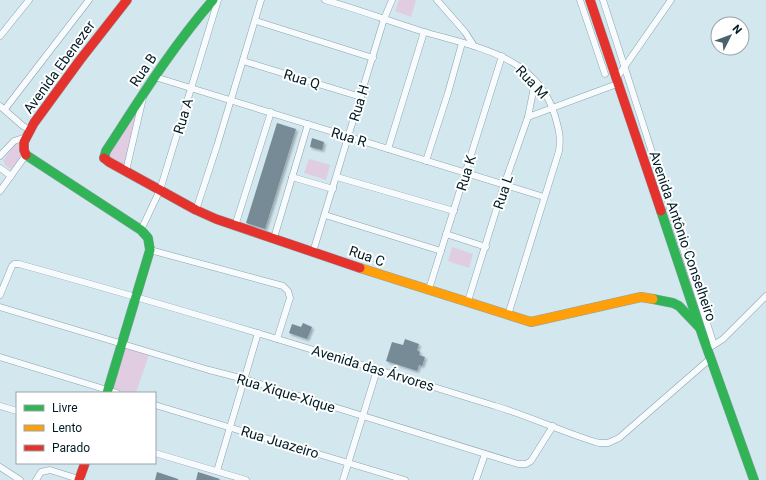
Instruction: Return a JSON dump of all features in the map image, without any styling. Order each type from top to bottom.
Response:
[{"type":"street","points":[[0,36],[29,0]]},
{"type":"street","points":[[28,134],[23,126],[2,107],[89,0]]},
{"type":"street","name":"Avenida Ebenezer","points":[[28,134],[63,83],[127,0]]},
{"type":"street","name":"Rua B","points":[[106,160],[104,156],[106,151],[155,77],[184,35],[213,0]]},
{"type":"street","name":"Rua A","points":[[141,230],[160,190],[218,0]]},
{"type":"street","points":[[196,210],[262,0]]},
{"type":"street","name":"Rua M","points":[[325,0],[347,3],[384,20],[474,46],[502,56],[519,66],[535,82],[551,102],[561,136],[560,144],[508,315]]},
{"type":"street","name":"Rua H","points":[[313,252],[384,20],[392,0]]},
{"type":"street","points":[[437,0],[465,32],[474,46]]},
{"type":"street","points":[[580,0],[605,74]]},
{"type":"street","name":"Avenida Antônio Conselheiro","points":[[590,0],[699,327],[710,347],[710,358],[754,480]]},
{"type":"street","points":[[603,0],[625,66],[710,347],[723,339],[766,296]]},
{"type":"street","points":[[528,117],[617,81],[625,66],[671,0]]},
{"type":"street","points":[[256,21],[373,58]]},
{"type":"street","points":[[388,149],[424,32]]},
{"type":"street","points":[[426,161],[462,43]]},
{"type":"street","name":"Rua K","points":[[429,289],[502,56]]},
{"type":"street","name":"Rua Q","points":[[243,61],[361,97]]},
{"type":"street","name":"Rua R","points":[[155,77],[544,197]]},
{"type":"street","name":"Rua L","points":[[468,301],[504,185],[528,117],[535,82]]},
{"type":"street","points":[[126,171],[144,94]]},
{"type":"street","points":[[235,226],[271,112]]},
{"type":"street","points":[[274,238],[308,124]]},
{"type":"street","points":[[0,357],[107,392],[150,250],[148,235],[26,155],[24,145],[28,134]]},
{"type":"street","points":[[0,156],[14,141],[28,134]]},
{"type":"street","points":[[0,191],[26,155]]},
{"type":"street","name":"Rua C","points":[[106,160],[196,210],[235,226],[389,278],[468,301],[531,322],[641,297],[673,303],[679,306],[699,327]]},
{"type":"street","points":[[0,168],[11,176]]},
{"type":"street","points":[[292,177],[333,189]]},
{"type":"street","points":[[337,177],[454,211]]},
{"type":"street","points":[[325,215],[441,251]]},
{"type":"street","points":[[446,234],[486,247]]},
{"type":"street","points":[[150,250],[283,286],[288,291],[290,298],[277,339]]},
{"type":"street","name":"Avenida das Árvores","points":[[0,295],[10,268],[13,265],[19,264],[136,296],[510,410],[599,443],[608,443],[619,438],[710,358]]},
{"type":"street","name":"Rua Xique-Xique","points":[[0,307],[244,379],[518,464],[526,464],[533,458],[553,426]]},
{"type":"street","points":[[217,471],[258,333]]},
{"type":"street","points":[[343,480],[377,370]]},
{"type":"street","name":"Rua Juazeiro","points":[[156,405],[405,480]]},
{"type":"street","points":[[0,406],[16,411]]},
{"type":"street","points":[[156,453],[246,480]]},
{"type":"street","points":[[476,480],[485,454]]},
{"type":"street","points":[[36,480],[41,472],[50,470],[81,480],[84,464]]},
{"type":"street","points":[[0,467],[20,480]]},
{"type":"shaded area","points":[[399,0],[416,0],[411,17],[395,11]]},
{"type":"shaded area","points":[[140,108],[124,167],[107,158]]},
{"type":"shaded area","points":[[19,143],[21,146],[22,156],[13,168],[10,169],[3,161],[15,144]]},
{"type":"shaded area","points":[[309,159],[330,165],[326,180],[304,173]]},
{"type":"shaded area","points":[[452,247],[473,254],[469,268],[448,261]]},
{"type":"shaded area","points":[[124,346],[149,354],[136,392],[122,392],[110,388]]},
{"type":"building","points":[[277,123],[296,129],[265,229],[246,223]]},
{"type":"building","points":[[312,138],[324,142],[322,150],[310,147]]},
{"type":"building","points":[[303,323],[312,327],[307,339],[289,333],[292,324],[301,327]]},
{"type":"building","points":[[405,339],[419,344],[417,350],[420,352],[419,355],[425,357],[422,366],[419,365],[417,371],[386,361],[392,342],[403,345]]},
{"type":"building","points":[[157,472],[178,479],[178,480],[155,480]]},
{"type":"building","points":[[198,472],[220,479],[196,480]]},
{"type":"traffic: fast","points":[[104,158],[106,151],[157,74],[184,36],[213,0]]},
{"type":"traffic: fast","points":[[26,155],[141,230],[148,238],[150,250],[107,392]]},
{"type":"traffic: fast","points":[[661,211],[703,337],[754,480]]},
{"type":"traffic: fast","points":[[653,299],[673,303],[679,306],[699,327]]},
{"type":"traffic: slow","points":[[360,268],[531,322],[641,297],[653,299]]},
{"type":"traffic: jam","points":[[26,155],[24,150],[24,142],[34,123],[80,60],[127,0]]},
{"type":"traffic: jam","points":[[590,0],[661,211]]},
{"type":"traffic: jam","points":[[104,158],[196,210],[216,219],[360,268]]},
{"type":"traffic: jam","points":[[79,480],[85,464]]}]
